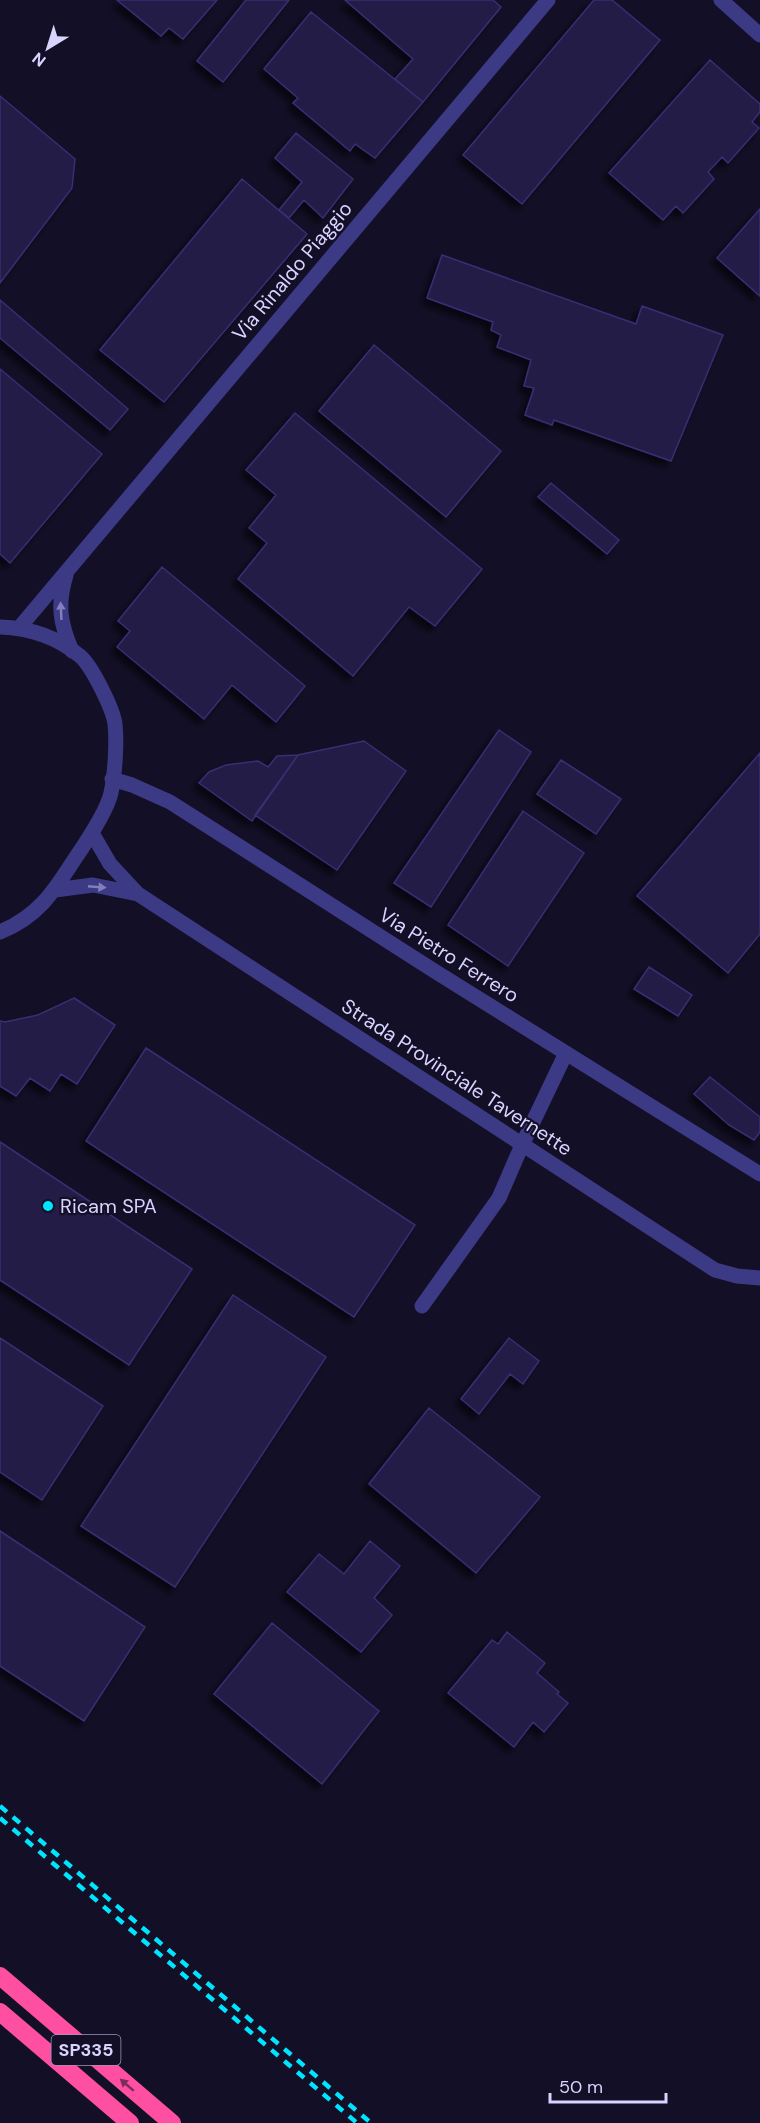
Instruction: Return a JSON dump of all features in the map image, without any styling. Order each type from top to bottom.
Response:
[{"type":"highway","name":"SP335","points":[[0,1976],[172,2123]]},
{"type":"highway","name":"SP335","points":[[0,2012],[130,2123]]},
{"type":"street","name":"Via Rinaldo Piaggio","points":[[19,628],[548,0]]},
{"type":"street","points":[[721,0],[760,35]]},
{"type":"street","name":"Via Rinaldo Piaggio","points":[[68,570],[62,590],[60,613],[64,632],[72,651]]},
{"type":"street","points":[[0,627],[19,628],[54,638],[82,657],[102,688],[115,723],[111,794],[92,833],[46,901],[18,924],[0,932]]},
{"type":"street","name":"Via Pietro Ferrero","points":[[112,779],[170,801],[760,1174]]},
{"type":"street","name":"Strada Provinciale Tavernette","points":[[92,833],[110,864],[138,894],[715,1270],[737,1276],[760,1278]]},
{"type":"street","name":"Strada Provinciale Tavernette","points":[[55,890],[93,885],[138,894]]},
{"type":"street","points":[[422,1306],[499,1198],[566,1053]]},
{"type":"building","points":[[117,0],[217,0],[183,39],[169,28],[161,36]]},
{"type":"building","points":[[246,0],[289,0],[223,82],[197,61]]},
{"type":"building","points":[[345,0],[493,0],[501,7],[423,102],[395,79],[413,59]]},
{"type":"building","points":[[594,0],[612,0],[660,40],[522,204],[463,155]]},
{"type":"building","points":[[311,12],[423,102],[375,158],[355,144],[350,151],[293,103],[298,98],[264,69]]},
{"type":"building","points":[[710,60],[760,104],[760,112],[752,122],[759,128],[728,163],[722,157],[708,172],[714,179],[683,213],[676,206],[663,220],[609,173]]},
{"type":"building","points":[[0,96],[75,159],[72,188],[0,283]]},
{"type":"building","points":[[296,133],[353,179],[323,218],[304,200],[289,218],[279,210],[302,182],[275,158]]},
{"type":"building","points":[[242,179],[307,234],[164,402],[100,350]]},
{"type":"building","points":[[760,209],[760,296],[717,258]]},
{"type":"building","points":[[442,255],[636,324],[642,306],[723,335],[671,461],[554,420],[552,425],[525,415],[534,388],[524,386],[531,360],[497,347],[501,335],[491,330],[493,322],[427,298]]},
{"type":"building","points":[[0,300],[128,409],[110,430],[0,338]]},
{"type":"building","points":[[374,345],[501,451],[446,517],[319,411]]},
{"type":"building","points":[[0,369],[102,454],[10,563],[0,554]]},
{"type":"building","points":[[295,413],[482,569],[435,626],[409,607],[353,676],[238,579],[267,543],[249,528],[276,495],[246,470]]},
{"type":"building","points":[[551,483],[619,540],[607,554],[538,497]]},
{"type":"building","points":[[162,567],[305,686],[276,722],[232,685],[204,719],[117,647],[130,631],[118,621]]},
{"type":"building","points":[[499,730],[531,752],[431,907],[394,883]]},
{"type":"building","points":[[364,741],[406,771],[337,870],[255,815],[298,755]]},
{"type":"building","points":[[760,753],[760,934],[728,973],[637,896]]},
{"type":"building","points":[[298,755],[252,821],[199,783],[209,772],[226,765],[258,761],[268,767],[277,756]]},
{"type":"building","points":[[561,760],[621,799],[596,834],[537,794]]},
{"type":"building","points":[[523,811],[584,853],[508,966],[448,925]]},
{"type":"building","points":[[649,967],[692,995],[678,1016],[634,989]]},
{"type":"building","points":[[74,998],[115,1025],[77,1084],[61,1074],[50,1091],[30,1078],[16,1096],[0,1086],[0,1021],[38,1015]]},
{"type":"building","points":[[146,1048],[415,1225],[354,1317],[86,1141]]},
{"type":"building","points":[[710,1077],[760,1117],[760,1132],[754,1140],[729,1125],[694,1094]]},
{"type":"building","name":"Ricam SPA","points":[[0,1142],[192,1269],[129,1365],[0,1280]]},
{"type":"building","points":[[233,1295],[326,1357],[175,1587],[81,1526]]},
{"type":"building","points":[[0,1338],[103,1406],[42,1500],[0,1472]]},
{"type":"building","points":[[509,1338],[539,1361],[523,1384],[510,1374],[479,1414],[461,1399]]},
{"type":"building","points":[[429,1408],[540,1497],[476,1573],[369,1484]]},
{"type":"building","points":[[0,1531],[145,1627],[84,1721],[0,1666]]},
{"type":"building","points":[[370,1541],[400,1566],[374,1598],[392,1615],[361,1652],[287,1592],[319,1554],[344,1574]]},
{"type":"building","points":[[272,1623],[379,1711],[322,1784],[214,1694]]},
{"type":"building","points":[[507,1632],[545,1663],[537,1673],[568,1703],[544,1732],[533,1722],[514,1747],[448,1693],[492,1640],[498,1644]]},
{"type":"railway","points":[[0,1806],[371,2123]]},
{"type":"railway","points":[[0,1818],[357,2123]]},
{"type":"place","name":"Ricam SPA","points":[[48,1206]]}]
